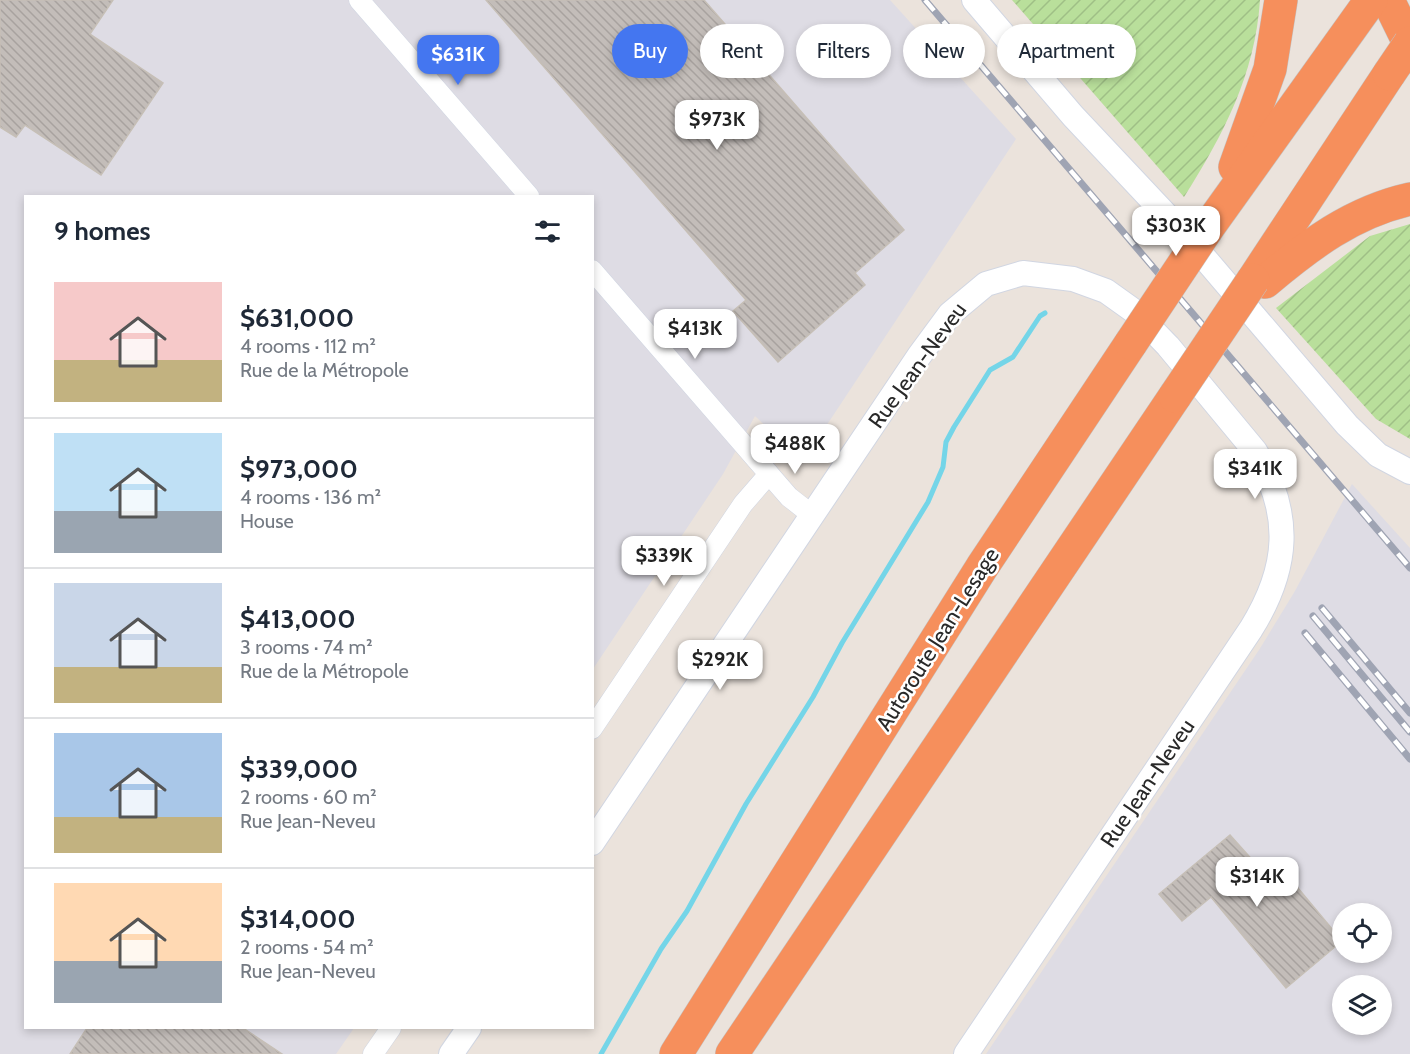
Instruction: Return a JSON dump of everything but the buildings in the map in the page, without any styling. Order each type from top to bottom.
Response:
[{"type":"highway","points":[[1207,229],[1242,150],[1263,91],[1275,50],[1281,0]]},
{"type":"highway","points":[[732,1054],[1248,291],[1410,44],[1373,5],[1289,111],[1207,229]]},
{"type":"highway","points":[[1248,291],[1335,228],[1378,209],[1410,199]]},
{"type":"highway","name":"Autoroute Jean-Lesage","points":[[676,1054],[976,577],[1207,229]]},
{"type":"street","points":[[359,0],[528,195]]},
{"type":"street","points":[[974,0],[1080,123],[1184,234],[1347,426],[1378,455],[1410,472]]},
{"type":"street","points":[[594,272],[789,497],[812,515]]},
{"type":"street","name":"Rue Jean-Neveu","points":[[594,840],[812,515],[950,315],[986,284],[1023,273],[1057,275],[1086,283],[1113,295],[1134,311],[1158,335],[1240,431],[1266,471],[1279,505],[1282,529],[1279,565],[1272,590],[1260,615],[966,1054]]},
{"type":"street","points":[[594,726],[743,504],[769,474]]},
{"type":"street","points":[[373,1054],[390,1029]]},
{"type":"street","points":[[452,1054],[468,1029]]},
{"type":"shaded area","points":[[0,0],[890,0],[912,24],[903,24],[903,78],[961,78],[1016,139],[803,461],[755,416],[723,474],[594,668],[594,195],[24,195],[24,1029],[353,1029],[336,1054],[0,1054]]},
{"type":"shaded area","points":[[1352,484],[1410,548],[1410,1054],[986,1054],[1259,650],[1295,591]]},
{"type":"green space","points":[[1012,0],[1260,0],[1252,54],[1235,103],[1212,151],[1184,197],[1080,78],[1136,78],[1136,24],[1033,24]]},
{"type":"green space","points":[[1410,224],[1410,439],[1376,419],[1276,308],[1370,236]]},
{"type":"waterway","points":[[601,1054],[661,949],[687,911],[746,804],[813,697],[842,643],[928,502],[943,467],[946,442],[954,427],[990,370],[1013,357],[1040,316],[1045,313]]},
{"type":"railway","points":[[925,0],[1410,568]]},
{"type":"railway","points":[[1322,608],[1410,713]]},
{"type":"railway","points":[[1313,616],[1410,732]]},
{"type":"railway","points":[[1305,633],[1410,759]]}]
